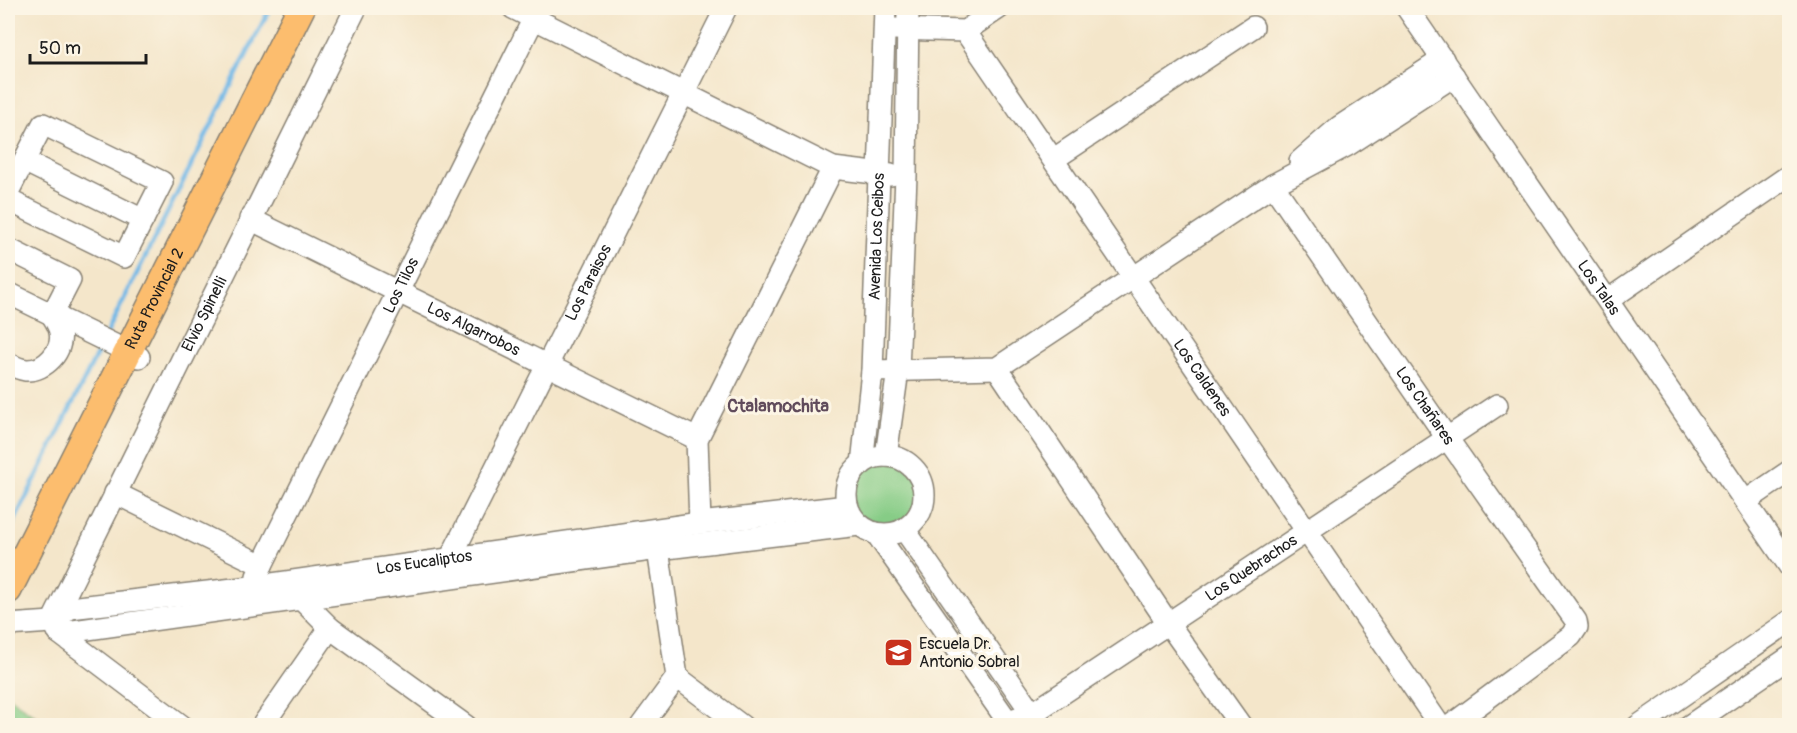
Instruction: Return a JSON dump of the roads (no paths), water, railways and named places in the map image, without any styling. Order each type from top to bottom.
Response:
[{"type":"main road","name":"Ruta Provincial 2","points":[[13,580],[133,354],[239,130],[300,8]]},
{"type":"street","name":"Elvio Spinelli","points":[[56,628],[115,494],[356,8]]},
{"type":"street","points":[[513,8],[536,12],[683,92],[833,168],[879,175],[906,176]]},
{"type":"street","name":"Los Paraisos","points":[[450,559],[726,8]]},
{"type":"street","name":"Avenida Los Ceibos","points":[[862,464],[872,371],[885,8]]},
{"type":"street","name":"Avenida Los Ceibos","points":[[886,456],[898,370],[906,176],[908,8]]},
{"type":"street","points":[[884,29],[965,31],[999,8]]},
{"type":"street","name":"Los Talas","points":[[1407,8],[1790,567]]},
{"type":"street","name":"Los Tilos","points":[[248,597],[536,12]]},
{"type":"street","points":[[1054,159],[1253,27]]},
{"type":"street","name":"Los Caldenes","points":[[965,31],[1440,726]]},
{"type":"street","points":[[872,371],[997,368],[1273,185],[1339,128],[1448,67]]},
{"type":"street","points":[[8,192],[43,124],[162,182],[124,257],[8,200]]},
{"type":"street","points":[[24,161],[143,220]]},
{"type":"street","points":[[700,523],[697,440],[833,168]]},
{"type":"street","points":[[1608,300],[1790,175]]},
{"type":"street","name":"Los Chañares","points":[[1273,185],[1576,621],[1577,627],[1571,636],[1450,726]]},
{"type":"street","name":"Los Algarrobos","points":[[250,219],[697,440]]},
{"type":"street","points":[[8,249],[70,280],[52,315]]},
{"type":"street","points":[[8,292],[133,354]]},
{"type":"street","points":[[8,363],[25,370],[33,369],[51,360],[61,340],[60,330],[52,315]]},
{"type":"street","points":[[997,368],[1240,726]]},
{"type":"street","name":"Los Quebrachos","points":[[1008,724],[1037,719],[1168,623],[1497,405]]},
{"type":"street","points":[[868,529],[895,533],[904,529],[919,513],[923,503],[921,481],[907,463],[897,458],[886,456],[873,458],[853,472],[846,494],[847,506],[852,516],[868,529],[1008,724]]},
{"type":"street","points":[[1746,501],[1790,471]]},
{"type":"street","points":[[115,494],[262,565]]},
{"type":"street","name":"Los Eucaliptos","points":[[8,625],[56,628],[70,608],[248,597],[302,599],[656,539],[700,523],[847,506]]},
{"type":"street","name":"Los Eucaliptos","points":[[248,597],[281,582],[450,559],[656,539],[868,529]]},
{"type":"street","points":[[904,529],[1037,719]]},
{"type":"street","points":[[656,539],[677,677],[742,726]]},
{"type":"street","points":[[281,582],[302,599],[330,628],[466,726]]},
{"type":"street","points":[[1638,726],[1790,621]]},
{"type":"street","points":[[56,628],[182,726]]},
{"type":"street","points":[[262,726],[330,628]]},
{"type":"street","points":[[1689,726],[1790,657]]},
{"type":"street","points":[[641,726],[677,677]]},
{"type":"waterway","points":[[106,335],[270,8]]},
{"type":"waterway","points":[[8,534],[101,346]]},
{"type":"place","name":"Escuela Dr. Antonio Sobral","points":[[898,653]]},
{"type":"district","name":"Ctalamochita","points":[[778,406]]}]
